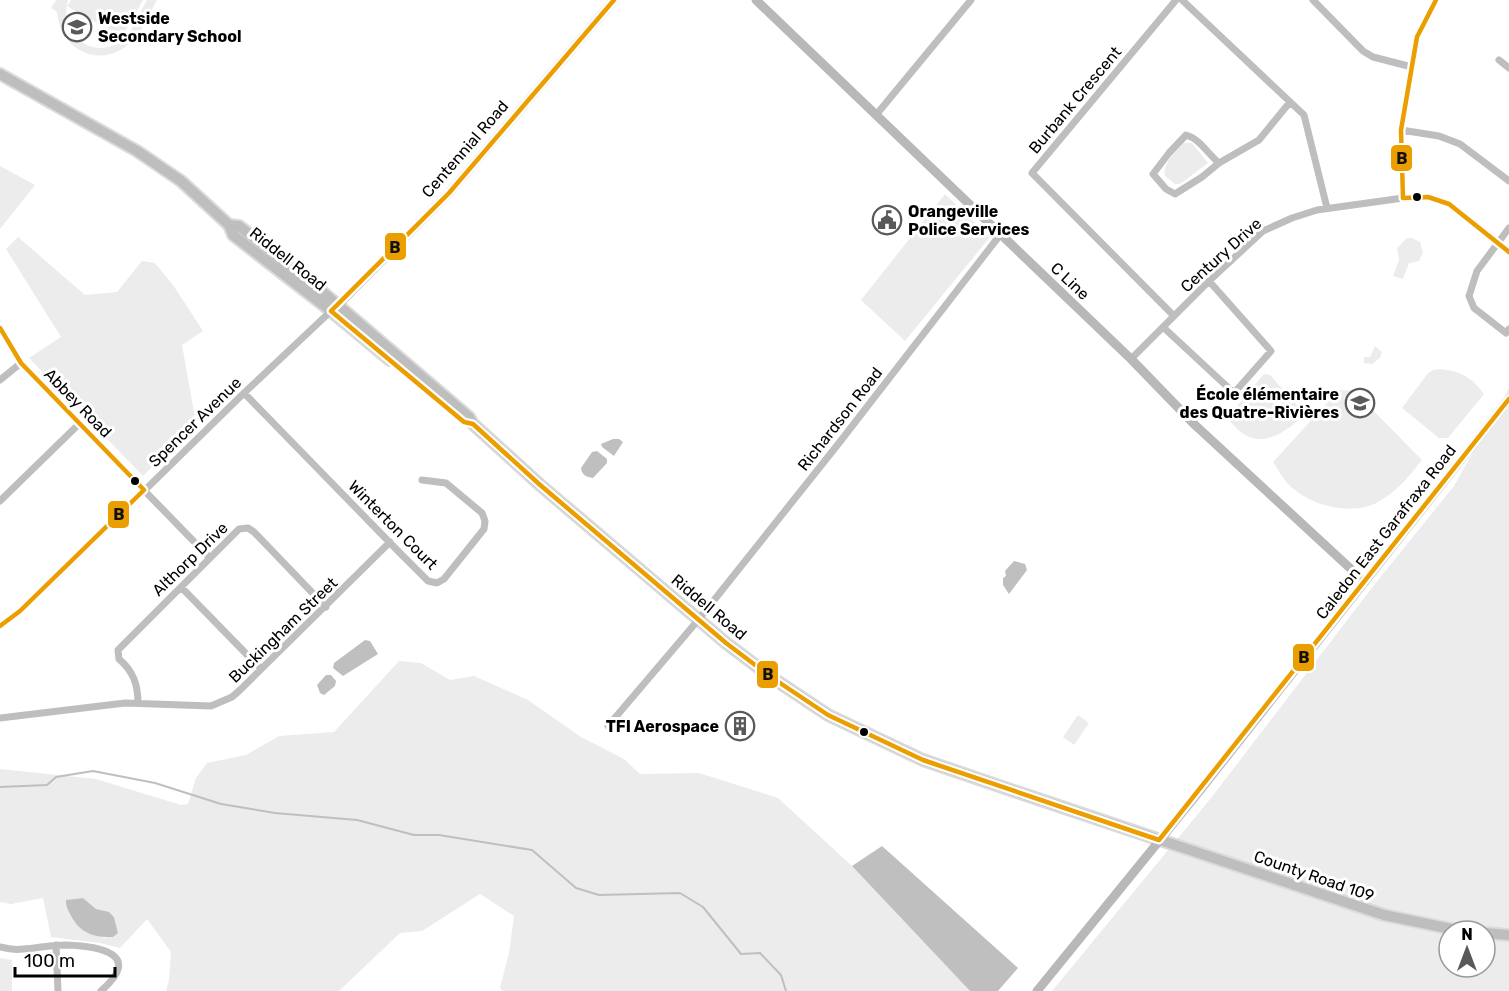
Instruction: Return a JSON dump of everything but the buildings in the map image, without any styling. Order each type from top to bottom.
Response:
[{"type":"main road","name":"Riddell Road","points":[[0,74],[137,151],[181,181],[228,225],[239,226],[334,308],[469,417],[473,424],[539,484],[699,620],[771,677],[828,715],[923,760],[1159,840]]},
{"type":"main road","name":"County Road 109","points":[[1159,840],[1384,915],[1437,926]]},
{"type":"street","name":"Centennial Road","points":[[334,308],[449,193],[614,0]]},
{"type":"street","name":"C Line","points":[[756,0],[1131,359],[1195,425],[1365,582]]},
{"type":"street","points":[[876,115],[971,0]]},
{"type":"street","name":"Burbank Crescent","points":[[1174,316],[1032,173],[1176,0]]},
{"type":"street","points":[[1182,0],[1304,115],[1327,208]]},
{"type":"street","points":[[1313,0],[1363,51],[1373,57],[1412,67]]},
{"type":"street","points":[[1403,198],[1401,130],[1417,37],[1436,0]]},
{"type":"street","points":[[1499,60],[1509,68]]},
{"type":"street","points":[[1219,163],[1202,144],[1186,135],[1153,174],[1166,189],[1175,194],[1193,184],[1219,163],[1259,140],[1290,102]]},
{"type":"street","points":[[1401,130],[1439,136],[1460,144],[1509,181]]},
{"type":"street","name":"Century Drive","points":[[1131,359],[1263,231],[1292,218],[1327,208],[1428,197],[1449,204],[1509,252]]},
{"type":"street","points":[[1509,228],[1477,271],[1469,296],[1474,308],[1506,333],[1509,329]]},
{"type":"street","name":"Richardson Road","points":[[608,726],[699,620],[1000,235]]},
{"type":"street","points":[[1163,327],[1234,393],[1271,351],[1209,281]]},
{"type":"street","name":"Spencer Avenue","points":[[0,626],[35,597],[334,308]]},
{"type":"street","name":"Abbey Road","points":[[0,328],[21,363],[209,557]]},
{"type":"street","points":[[0,380],[21,363]]},
{"type":"street","name":"Winterton Court","points":[[244,393],[428,581],[437,583],[444,579],[484,529],[485,520],[482,513],[446,483],[422,480]]},
{"type":"street","name":"Caledon East Garafraxa Road","points":[[1037,991],[1194,798],[1509,399]]},
{"type":"street","points":[[0,501],[79,424]]},
{"type":"street","name":"Althorp Drive","points":[[138,703],[133,674],[119,658],[118,650],[122,643],[240,529],[248,528],[254,532],[326,607]]},
{"type":"street","name":"Buckingham Street","points":[[0,718],[138,703],[211,706],[232,697],[390,542]]},
{"type":"street","points":[[181,587],[261,669]]},
{"type":"street","points":[[56,945],[58,991]]},
{"type":"street","points":[[0,947],[21,950],[67,945],[104,950],[114,955],[119,963],[117,976],[101,991]]},
{"type":"shaded area","points":[[56,0],[68,0],[66,12],[68,23],[80,41],[100,48],[111,46],[122,40],[133,27],[147,0],[157,0],[134,40],[117,52],[93,55],[82,52],[65,36],[57,12],[51,8]]},
{"type":"shaded area","points":[[71,0],[143,0],[122,37],[67,6]]},
{"type":"shaded area","points":[[1184,143],[1192,143],[1208,163],[1180,184],[1175,184],[1165,176],[1165,167]]},
{"type":"shaded area","points":[[0,166],[35,185],[0,229]]},
{"type":"shaded area","points":[[945,194],[990,237],[905,341],[861,300]]},
{"type":"shaded area","points":[[18,237],[85,295],[117,292],[142,261],[155,263],[173,285],[203,331],[182,345],[196,423],[143,476],[29,358],[61,337],[6,249]]},
{"type":"shaded area","points":[[1407,238],[1420,242],[1423,252],[1419,261],[1409,263],[1403,279],[1393,276],[1399,260],[1397,248]]},
{"type":"shaded area","points":[[1375,346],[1382,352],[1380,358],[1372,364],[1364,363],[1364,357],[1370,357]]},
{"type":"shaded area","points":[[1440,369],[1454,371],[1465,376],[1484,394],[1448,438],[1439,438],[1402,408],[1428,373]]},
{"type":"shaded area","points":[[1264,374],[1270,375],[1305,414],[1278,435],[1262,439],[1245,435],[1227,418]]},
{"type":"shaded area","points":[[1509,388],[1509,991],[1052,991],[1211,798],[1374,585],[1454,486]]},
{"type":"shaded area","points":[[1339,390],[1354,391],[1422,460],[1389,495],[1372,505],[1360,508],[1334,507],[1310,499],[1289,485],[1273,462]]},
{"type":"shaded area","points":[[613,439],[623,442],[614,456],[601,444]]},
{"type":"shaded area","points":[[597,451],[607,459],[607,463],[593,478],[588,477],[583,474],[581,468],[592,452]]},
{"type":"shaded area","points":[[1014,561],[1025,564],[1027,570],[1009,594],[1003,585],[1003,578],[1006,576],[1005,571]]},
{"type":"shaded area","points":[[365,640],[370,641],[378,654],[343,676],[333,668],[334,663]]},
{"type":"shaded area","points":[[399,661],[421,663],[450,680],[474,676],[528,700],[581,737],[624,759],[640,774],[699,773],[778,798],[852,866],[970,991],[502,991],[500,988],[509,953],[514,916],[480,894],[422,931],[400,933],[339,991],[166,991],[171,952],[147,919],[120,948],[51,937],[43,898],[11,904],[0,902],[0,769],[96,779],[181,805],[188,804],[196,778],[207,763],[246,755],[279,736],[334,732]],"holes":[[[83,898],[96,909],[114,917],[118,933],[105,938],[85,932],[66,900]]]},
{"type":"shaded area","points":[[326,675],[331,675],[336,681],[335,686],[324,695],[320,693],[317,685]]},
{"type":"shaded area","points":[[1078,715],[1089,723],[1074,745],[1063,737]]},
{"type":"shaded area","points":[[882,846],[1018,968],[998,991],[970,991],[852,866]]},
{"type":"shaded area","points":[[83,898],[96,909],[109,912],[114,917],[118,933],[113,937],[93,935],[78,925],[68,910],[66,900]]},
{"type":"shaded area","points":[[0,958],[12,960],[12,991],[0,991]]},
{"type":"waterway","points":[[0,787],[47,785],[56,777],[93,771],[155,783],[221,804],[275,813],[357,820],[414,835],[439,835],[532,850],[576,888],[599,895],[680,893],[703,907],[741,954],[760,953],[781,975],[786,991]]},
{"type":"transit line","name":"B","points":[[614,0],[449,193],[331,311],[464,422],[473,424],[539,484],[726,643],[771,677],[828,715],[923,760],[1159,840],[1509,399]]},
{"type":"transit line","name":"B","points":[[1436,0],[1417,37],[1401,130],[1403,198],[1428,197],[1449,204],[1509,252]]},
{"type":"transit line","name":"B","points":[[0,328],[21,363],[144,490],[20,611],[0,626]]},
{"type":"place","name":"Westside Secondary School","points":[[77,27]]},
{"type":"place","name":"Orangeville Police Services","points":[[887,220]]},
{"type":"place","name":"École élémentaire des Quatre-Rivières","points":[[1360,403]]},
{"type":"place","name":"TFI Aerospace","points":[[740,726]]}]
